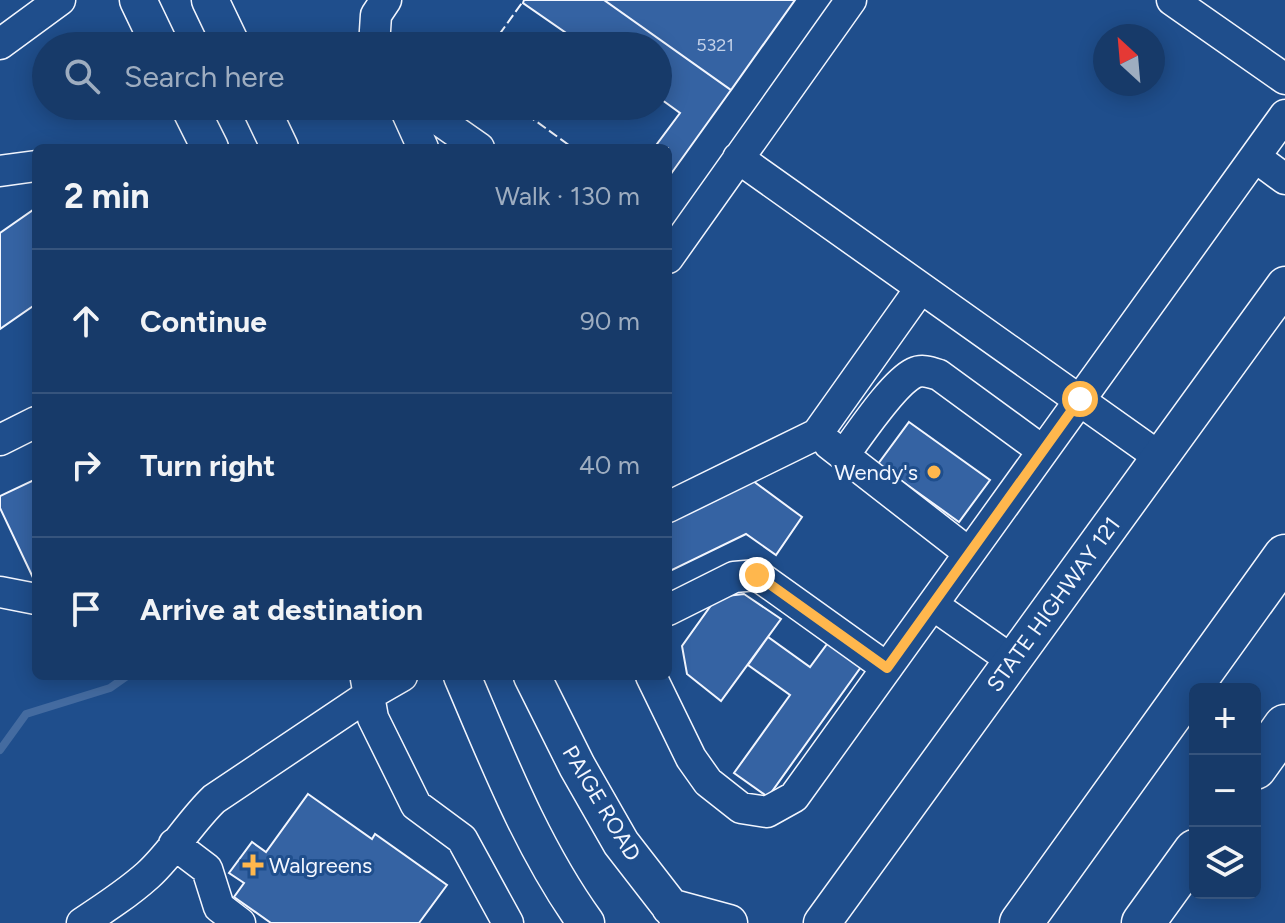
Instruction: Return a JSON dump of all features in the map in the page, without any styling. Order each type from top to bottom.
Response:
[{"type":"highway","points":[[1021,923],[1285,556]]},
{"type":"highway","points":[[1261,760],[1285,726]]},
{"type":"highway","points":[[1143,923],[1189,859]]},
{"type":"main road","points":[[138,0],[153,32]]},
{"type":"main road","points":[[210,0],[225,32]]},
{"type":"main road","points":[[196,120],[208,144]]},
{"type":"main road","points":[[267,120],[278,144]]},
{"type":"main road","name":"STATE HIGHWAY 121","points":[[822,923],[1285,285]]},
{"type":"main road","points":[[464,680],[499,764],[539,846],[586,923]]},
{"type":"main road","name":"PAIGE ROAD","points":[[534,680],[577,766],[621,843],[677,915]]},
{"type":"main road","points":[[790,923],[813,913],[850,884]]},
{"type":"main road","points":[[847,923],[850,884]]},
{"type":"main road","points":[[677,915],[729,923]]},
{"type":"street","points":[[0,44],[60,0]]},
{"type":"street","points":[[375,32],[376,15],[386,0]]},
{"type":"street","points":[[672,252],[851,0]]},
{"type":"street","points":[[1172,0],[1285,79]]},
{"type":"street","points":[[653,680],[691,758],[708,782],[741,808],[767,812],[794,797],[1285,115]]},
{"type":"street","points":[[410,120],[421,144]]},
{"type":"street","points":[[439,120],[473,144]]},
{"type":"street","points":[[1255,157],[1285,179]]},
{"type":"street","points":[[738,158],[1158,456]]},
{"type":"street","points":[[0,171],[32,167]]},
{"type":"street","points":[[672,505],[817,434],[920,289]]},
{"type":"street","points":[[844,455],[901,383],[916,372],[927,371],[939,375],[1043,451]]},
{"type":"street","points":[[0,440],[32,424]]},
{"type":"street","points":[[817,434],[969,553]]},
{"type":"street","points":[[672,608],[734,577],[757,575],[887,668]]},
{"type":"street","points":[[0,592],[32,598]]},
{"type":"street","points":[[933,605],[1013,661]]},
{"type":"street","points":[[82,923],[120,914],[193,819],[214,799],[367,686],[388,680]]},
{"type":"street","points":[[367,686],[373,718],[416,805],[462,839],[508,923]]},
{"type":"street","points":[[174,844],[207,869],[219,907],[240,923]]},
{"type":"building","points":[[524,0],[604,0],[649,32],[565,32],[523,3]]},
{"type":"building","points":[[604,0],[795,0],[731,90],[672,48],[672,32],[649,32]]},
{"type":"building","points":[[672,48],[731,90],[672,172],[672,144],[657,144],[680,113],[672,107]]},
{"type":"building","points":[[32,211],[32,307],[0,329],[0,233]]},
{"type":"building","name":"Wendy's","points":[[909,422],[990,480],[959,522],[878,464]]},
{"type":"building","points":[[749,478],[802,517],[776,555],[746,534],[672,570],[672,515]]},
{"type":"building","points":[[32,481],[32,576],[0,508],[0,496]]},
{"type":"building","points":[[744,594],[781,619],[721,701],[687,674],[682,646],[717,597]]},
{"type":"building","points":[[833,636],[866,660],[768,797],[734,773],[790,695],[748,665],[768,637],[810,667]]},
{"type":"building","name":"Walgreens","points":[[308,794],[372,839],[375,834],[447,885],[419,923],[271,923],[234,897],[244,883],[229,873],[252,842],[266,852]]},
{"type":"waterway","points":[[0,750],[26,714],[110,688],[121,680]]},
{"type":"fence","points":[[501,32],[524,0]]},
{"type":"fence","points":[[534,120],[567,144]]},
{"type":"place","name":"Wendy's","points":[[934,472]]},
{"type":"place","name":"Walgreens","points":[[253,865]]},
{"type":"route","points":[[757,575],[887,668],[1080,399]]}]
